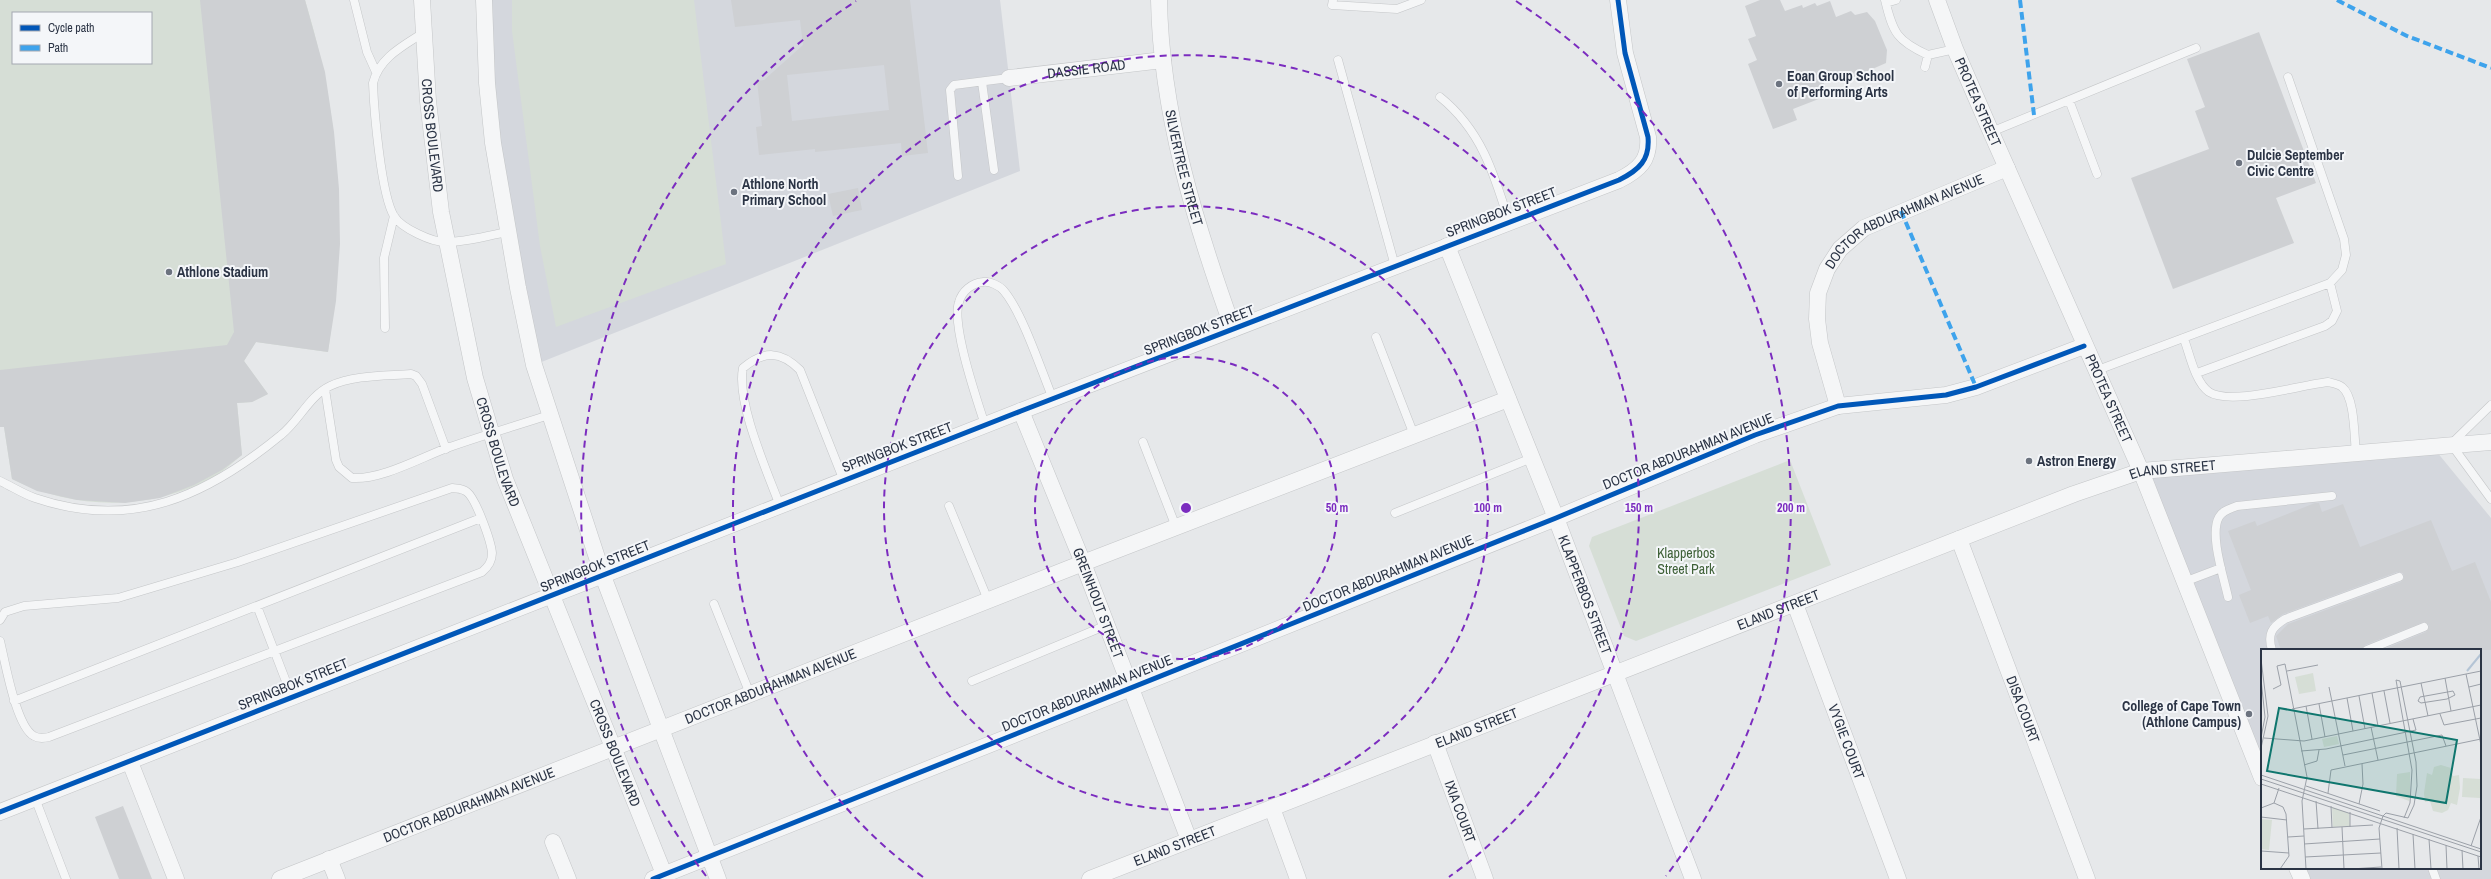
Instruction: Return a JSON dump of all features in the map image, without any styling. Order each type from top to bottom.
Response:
[{"type":"street","name":"CROSS BOULEVARD","points":[[422,0],[423,33],[433,154],[446,243],[475,378],[505,479],[613,748],[661,878]]},
{"type":"street","points":[[484,0],[487,83],[493,143],[508,232],[534,365],[549,415],[603,576],[660,730],[718,879]]},
{"type":"street","name":"SILVERTREE STREET","points":[[1159,0],[1163,60],[1183,170],[1195,215],[1233,329]]},
{"type":"street","name":"SPRINGBOK STREET","points":[[1,807],[35,798],[130,762],[985,425],[1619,180],[1632,173],[1647,158],[1648,137],[1625,54],[1618,0]]},
{"type":"street","name":"PROTEA STREET","points":[[1937,0],[1990,132],[2095,371],[2141,471],[2261,775]]},
{"type":"street","name":"DASSIE ROAD","points":[[1009,78],[1163,60]]},
{"type":"street","name":"DOCTOR ABDURAHMAN AVENUE","points":[[1838,406],[1820,343],[1817,319],[1818,293],[1826,269],[1840,249],[1864,228],[2007,168]]},
{"type":"street","name":"KLAPPERBOS STREET","points":[[1447,246],[1556,518],[1693,879]]},
{"type":"street","name":"DOCTOR ABDURAHMAN AVENUE","points":[[661,878],[1556,518],[1755,435],[1838,406],[1946,395],[1976,387],[2084,346]]},
{"type":"street","name":"DOCTOR ABDURAHMAN AVENUE","points":[[280,879],[988,600],[1508,399]]},
{"type":"street","name":"GREINHOUT STREET","points":[[1021,411],[1083,563],[1189,840]]},
{"type":"street","name":"ELAND STREET","points":[[1090,879],[1109,876],[1189,840],[1615,675],[2074,494],[2141,471],[2451,444],[2491,442]]},
{"type":"street","name":"DISA COURT","points":[[1959,539],[2087,879]]},
{"type":"street","name":"VYGIE COURT","points":[[1795,604],[1898,879]]},
{"type":"street","name":"IXIA COURT","points":[[1435,744],[1485,879]]},
{"type":"street","points":[[130,762],[176,879]]},
{"type":"street","points":[[1272,808],[1298,879]]},
{"type":"street","points":[[553,842],[568,879]]},
{"type":"street","points":[[329,859],[337,879]]},
{"type":"street","points":[[2297,869],[2302,879]]},
{"type":"lane","points":[[354,0],[367,52],[376,72]]},
{"type":"lane","points":[[1333,0],[1332,5],[1397,9],[1421,0]]},
{"type":"lane","points":[[1896,0],[1886,1],[1896,35],[1905,44],[1928,55],[1955,48]]},
{"type":"lane","points":[[385,328],[384,258],[394,216],[383,175],[373,83],[376,72],[395,51],[423,33]]},
{"type":"lane","points":[[1990,132],[2196,48]]},
{"type":"lane","points":[[1925,67],[1928,55]]},
{"type":"lane","points":[[1338,60],[1395,266]]},
{"type":"lane","points":[[2095,371],[2184,339],[2330,283],[2342,270],[2346,255],[2344,239],[2288,77]]},
{"type":"lane","points":[[958,176],[950,90],[954,85],[1009,78]]},
{"type":"lane","points":[[982,82],[994,170]]},
{"type":"lane","points":[[1440,97],[1462,115],[1472,130],[1487,159],[1509,222]]},
{"type":"lane","points":[[2069,100],[2098,174]]},
{"type":"lane","points":[[394,216],[410,230],[446,243],[508,232]]},
{"type":"lane","points":[[985,425],[972,385],[958,322],[958,303],[964,291],[973,285],[983,282],[994,284],[1004,290],[1014,306],[1053,399]]},
{"type":"lane","points":[[2197,373],[2328,323],[2336,316],[2337,311],[2330,283]]},
{"type":"lane","points":[[1376,336],[1414,435]]},
{"type":"lane","points":[[2184,339],[2197,373],[2209,391],[2225,398],[2328,382],[2341,386],[2348,393],[2351,406],[2356,453]]},
{"type":"lane","points":[[780,506],[754,431],[740,380],[743,368],[761,356],[776,354],[788,359],[800,370],[844,481]]},
{"type":"lane","points":[[0,481],[35,498],[77,508],[112,510],[163,504],[196,492],[224,478],[258,454],[285,432],[320,392],[325,389],[346,381],[391,376],[416,376],[422,384],[446,449]]},
{"type":"lane","points":[[325,389],[336,460],[339,467],[352,478],[366,478],[395,469],[491,433],[549,415]]},
{"type":"lane","points":[[2491,405],[2451,444],[2491,499]]},
{"type":"lane","points":[[1143,442],[1176,527]]},
{"type":"lane","points":[[1395,513],[1532,458]]},
{"type":"lane","points":[[0,620],[5,612],[24,606],[118,598],[156,587],[343,528],[452,488],[462,489],[468,493],[481,518],[492,554],[490,564],[482,572],[274,653],[50,737],[34,736],[27,730],[14,700],[0,641]]},
{"type":"lane","points":[[2228,597],[2221,568],[2216,524],[2226,510],[2237,506],[2332,496]]},
{"type":"lane","points":[[949,506],[988,600]]},
{"type":"lane","points":[[14,700],[481,518]]},
{"type":"lane","points":[[2184,582],[2221,568]]},
{"type":"lane","points":[[2272,649],[2270,633],[2274,627],[2285,619],[2399,577]]},
{"type":"lane","points":[[714,604],[750,694]]},
{"type":"lane","points":[[257,606],[292,698]]},
{"type":"lane","points":[[972,681],[1107,625]]},
{"type":"lane","points":[[2369,649],[2424,627]]},
{"type":"lane","points":[[35,798],[66,879]]},
{"type":"lane","points":[[2432,869],[2436,879]]},
{"type":"shaded area","name":"Athlone North Primary School","points":[[484,0],[1000,0],[1020,171],[534,365],[518,288]]},
{"type":"shaded area","name":"College of Cape Town (Athlone Campus)","points":[[2432,446],[2491,518],[2491,879],[2302,879],[2297,869],[2481,869],[2481,649],[2261,649],[2261,775],[2141,471]]},
{"type":"green space","name":"Athlone Stadium","points":[[0,0],[305,0],[327,89],[337,175],[337,262],[334,306],[328,352],[256,342],[244,361],[268,394],[252,402],[237,403],[242,455],[226,469],[215,476],[166,496],[140,501],[114,503],[88,501],[62,497],[12,479],[4,427],[0,427]]},
{"type":"green space","points":[[512,0],[694,0],[726,264],[556,327],[540,246],[512,31]]},
{"type":"green space","name":"Klapperbos Street Park","points":[[1790,460],[1831,565],[1636,641],[1624,636],[1589,546],[1592,537]]},
{"type":"building","points":[[200,0],[305,0],[325,72],[334,132],[339,189],[340,244],[336,301],[328,352],[256,342],[244,361],[268,394],[252,402],[237,403],[242,455],[222,470],[194,485],[160,498],[125,503],[77,500],[37,491],[12,479],[4,427],[0,427],[0,370],[227,345],[234,332]]},
{"type":"building","points":[[731,0],[910,0],[928,153],[902,156],[901,143],[815,152],[815,149],[759,155],[756,127],[762,126],[757,81],[764,80],[803,45],[800,20],[735,27]],"holes":[[[884,65],[889,110],[792,121],[787,75]]]},
{"type":"building","points":[[1760,0],[1780,0],[1785,11],[1802,5],[1803,8],[1815,3],[1817,6],[1830,1],[1836,17],[1851,11],[1855,15],[1867,12],[1875,21],[1887,50],[1886,63],[1852,78],[1822,79],[1829,95],[1793,109],[1797,120],[1773,129],[1748,64],[1757,60],[1748,39],[1756,36],[1745,6]]},
{"type":"building","name":"Dulcie September Civic Centre","points":[[2259,32],[2316,183],[2276,198],[2294,243],[2173,289],[2131,178],[2209,149],[2195,111],[2205,107],[2187,59]]},
{"type":"building","points":[[858,188],[862,210],[833,216],[828,194]]},
{"type":"building","points":[[2315,503],[2319,503],[2322,512],[2343,504],[2360,547],[2431,520],[2452,571],[2475,562],[2491,602],[2491,650],[2384,649],[2426,632],[2429,625],[2424,622],[2365,645],[2363,649],[2281,649],[2276,636],[2288,624],[2401,582],[2404,578],[2403,573],[2397,572],[2283,614],[2271,623],[2268,616],[2250,623],[2239,595],[2251,590],[2228,531],[2255,521],[2257,526]]},
{"type":"building","points":[[123,806],[152,879],[119,879],[95,817]]},
{"type":"marked path","points":[[2020,0],[2034,115]]},
{"type":"marked path","points":[[2337,0],[2407,36],[2491,68]]},
{"type":"marked path","points":[[1901,211],[1976,387]]},
{"type":"cycle path","points":[[0,812],[1021,411],[1619,180],[1632,172],[1642,163],[1647,152],[1648,137],[1625,53],[1618,0]]},
{"type":"cycle path","points":[[653,879],[1556,518],[1755,435],[1838,406],[1946,395],[1976,387],[2084,346]]},
{"type":"place","name":"Eoan Group School of Performing Arts","points":[[1779,84]]},
{"type":"place","name":"Dulcie September Civic Centre","points":[[2239,163]]},
{"type":"place","name":"Athlone North Primary School","points":[[734,192]]},
{"type":"place","name":"Athlone Stadium","points":[[169,272]]},
{"type":"place","name":"Astron Energy","points":[[2029,461]]},
{"type":"place","name":"College of Cape Town (Athlone Campus)","points":[[2249,714]]}]
